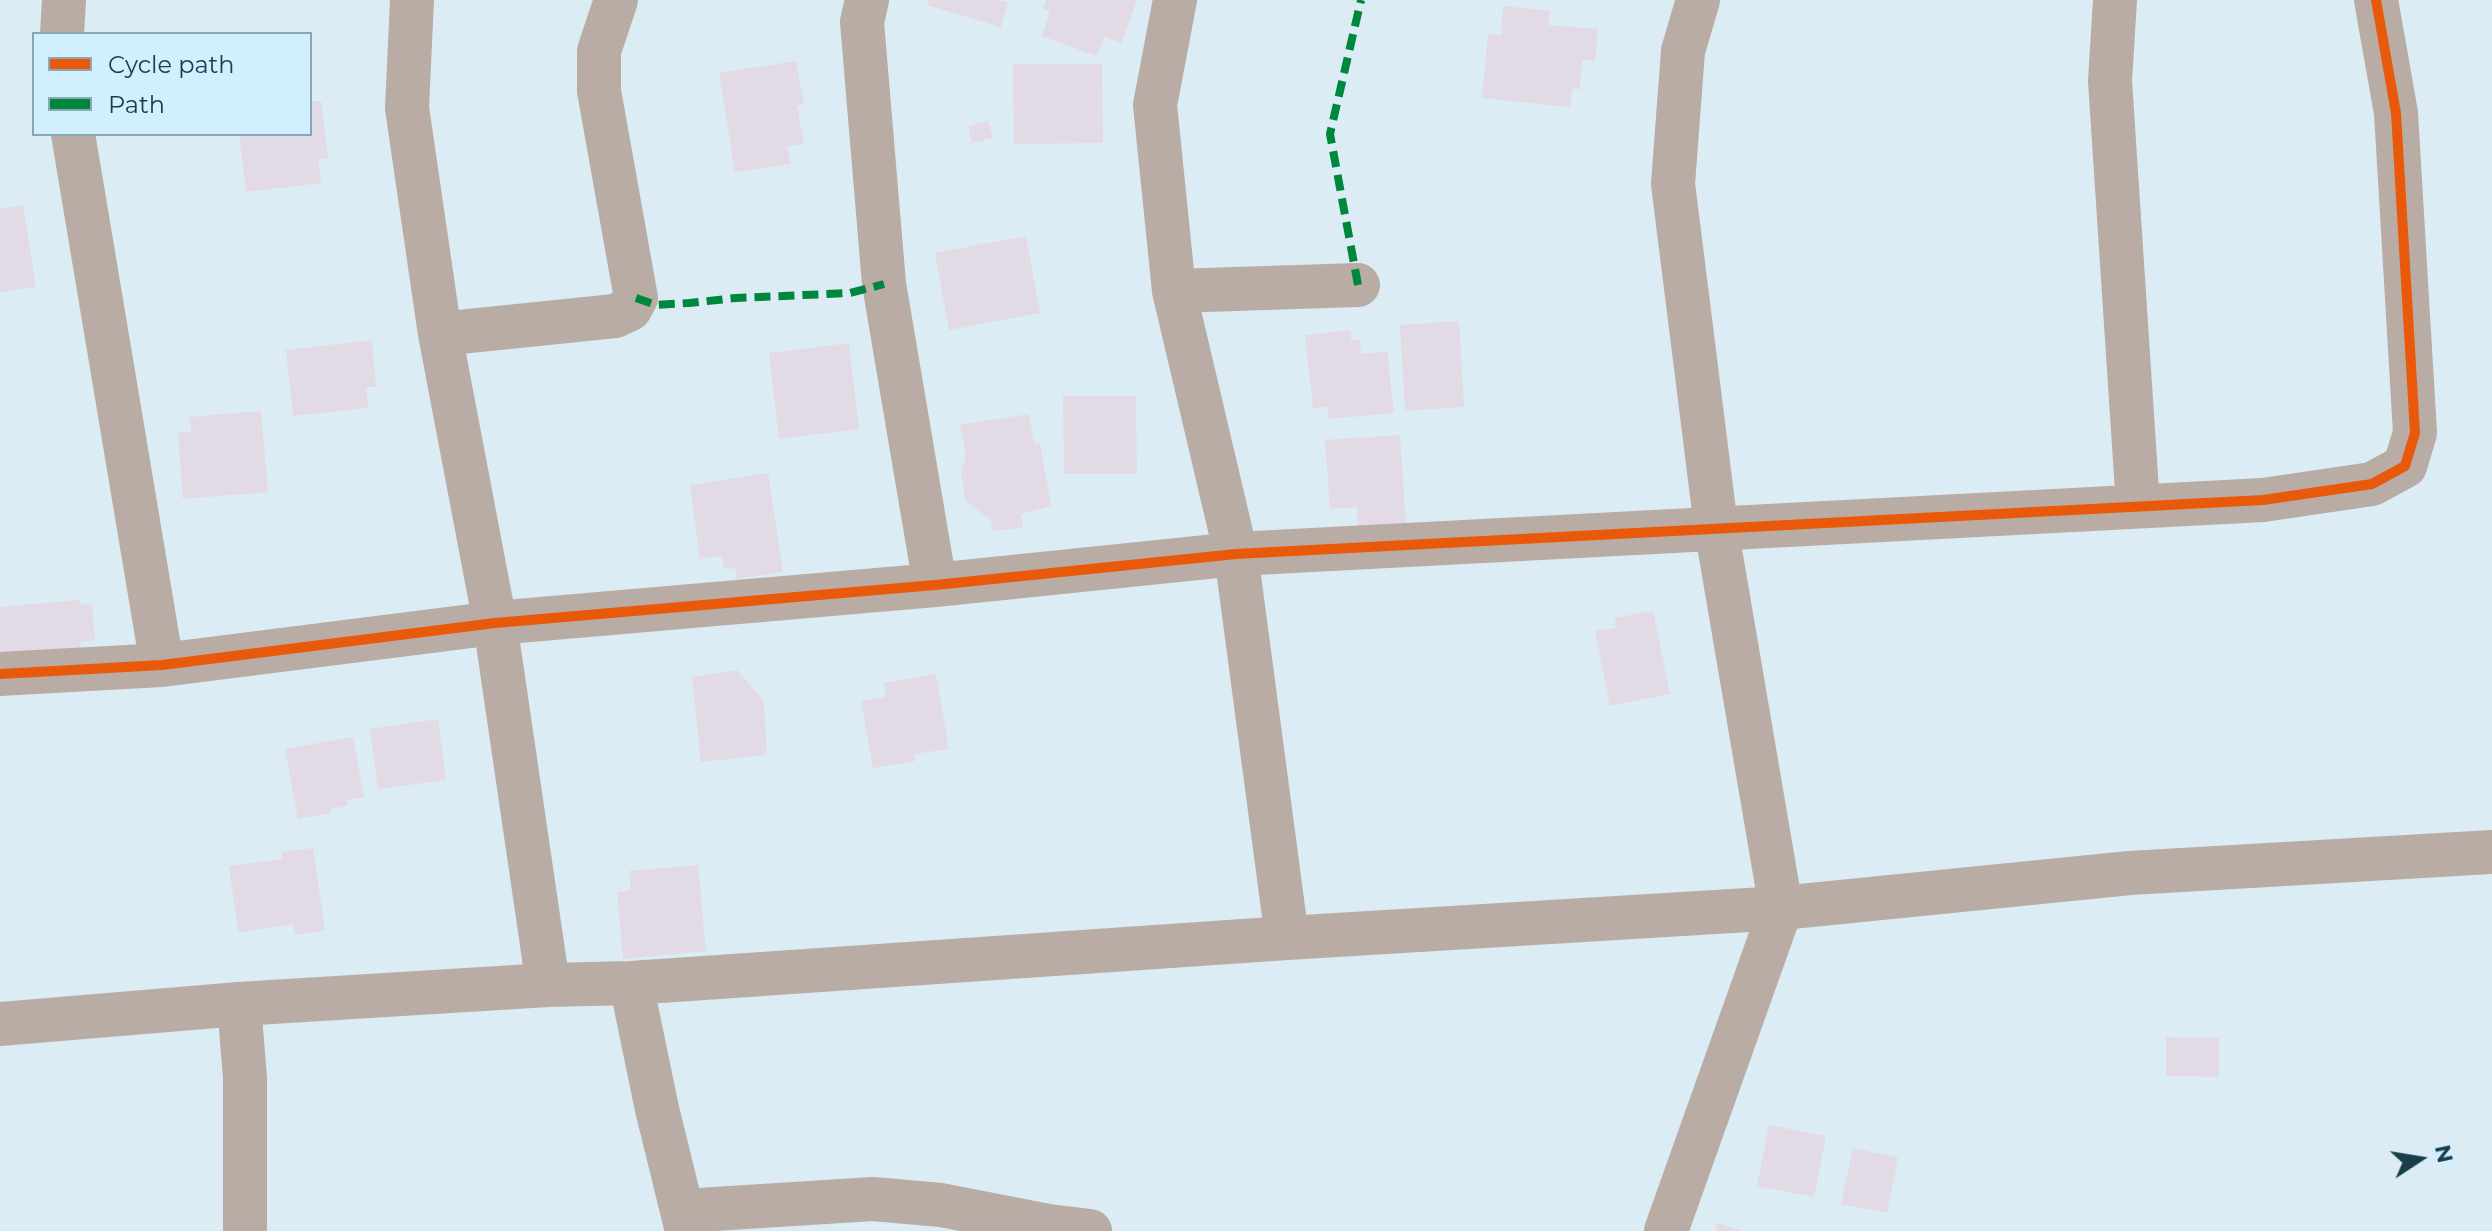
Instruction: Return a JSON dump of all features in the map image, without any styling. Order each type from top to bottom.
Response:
[{"type":"street","points":[[62,32],[64,0]]},
{"type":"street","points":[[412,0],[407,108],[440,334],[495,623],[548,985]]},
{"type":"street","points":[[440,334],[615,316],[630,309],[636,298],[599,91],[599,51],[616,0]]},
{"type":"street","points":[[867,0],[862,22],[884,284],[935,585]]},
{"type":"street","points":[[1175,0],[1155,105],[1174,291],[1236,554],[1287,938]]},
{"type":"street","points":[[1666,1231],[1781,908],[1716,527],[1673,184],[1683,51],[1698,0]]},
{"type":"street","points":[[2115,0],[2110,81],[2138,506]]},
{"type":"street","points":[[0,674],[162,665],[495,623],[935,585],[1236,554],[2263,500],[2372,484],[2405,466],[2415,433],[2397,128],[2376,0]]},
{"type":"street","points":[[73,136],[162,665]]},
{"type":"street","points":[[1174,291],[1358,285]]},
{"type":"street","points":[[0,1024],[239,1004],[548,985],[631,983],[1781,908],[2130,873],[2492,852]]},
{"type":"street","points":[[631,983],[657,1109],[685,1221],[873,1199],[941,1205],[1063,1229]]},
{"type":"street","points":[[239,1004],[245,1078],[245,1231]]},
{"type":"building","points":[[928,0],[1008,2],[1001,27],[927,5]]},
{"type":"building","points":[[1046,0],[1137,0],[1121,43],[1104,37],[1097,56],[1042,36],[1050,11],[1043,9]]},
{"type":"building","points":[[1503,6],[1550,11],[1548,25],[1598,29],[1595,61],[1582,60],[1580,89],[1572,89],[1570,107],[1482,98],[1488,34],[1501,35]]},
{"type":"building","points":[[796,61],[804,104],[797,106],[804,144],[787,146],[791,164],[735,172],[719,73]]},
{"type":"building","points":[[1013,64],[1102,64],[1103,143],[1014,144]]},
{"type":"building","points":[[312,101],[321,101],[328,158],[318,159],[321,183],[246,192],[239,136],[312,136]]},
{"type":"building","points":[[988,121],[993,138],[972,143],[968,126]]},
{"type":"building","points":[[23,205],[36,287],[0,292],[0,209]]},
{"type":"building","points":[[1026,236],[1040,313],[949,330],[935,253]]},
{"type":"building","points":[[1459,321],[1464,407],[1405,411],[1400,325]]},
{"type":"building","points":[[1351,330],[1351,340],[1360,339],[1361,354],[1387,351],[1394,413],[1329,419],[1328,407],[1313,408],[1305,335]]},
{"type":"building","points":[[372,340],[376,387],[366,387],[368,408],[293,416],[286,350]]},
{"type":"building","points":[[849,343],[859,429],[779,439],[769,353]]},
{"type":"building","points":[[1063,396],[1136,396],[1137,474],[1064,474]]},
{"type":"building","points":[[261,411],[268,492],[183,499],[178,433],[191,432],[190,417]]},
{"type":"building","points":[[1029,414],[1034,444],[1040,443],[1051,506],[1021,514],[1023,528],[992,531],[991,520],[966,501],[961,473],[966,455],[960,425]]},
{"type":"building","points":[[1400,435],[1406,524],[1358,527],[1357,507],[1330,509],[1325,440]]},
{"type":"building","points":[[768,473],[783,572],[737,579],[735,568],[724,569],[722,556],[700,559],[690,485]]},
{"type":"building","points":[[80,600],[81,605],[92,604],[95,640],[80,642],[81,649],[0,657],[0,607]]},
{"type":"building","points":[[1653,611],[1670,694],[1610,706],[1595,631],[1616,628],[1614,618]]},
{"type":"building","points":[[737,670],[764,701],[767,755],[701,762],[692,677]]},
{"type":"building","points":[[936,674],[949,749],[914,754],[915,761],[873,768],[861,701],[886,697],[884,683]]},
{"type":"building","points":[[438,719],[446,780],[378,789],[370,729]]},
{"type":"building","points":[[353,737],[364,797],[347,800],[348,806],[330,809],[331,813],[298,819],[285,749]]},
{"type":"building","points":[[313,848],[325,930],[295,935],[293,924],[238,933],[229,866],[282,859],[282,852]]},
{"type":"building","points":[[698,865],[706,951],[623,959],[617,892],[631,891],[629,871]]},
{"type":"building","points":[[2166,1037],[2219,1038],[2219,1077],[2166,1076]]},
{"type":"building","points":[[1769,1125],[1826,1136],[1814,1197],[1757,1186]]},
{"type":"building","points":[[1853,1148],[1898,1158],[1887,1213],[1841,1204]]},
{"type":"building","points":[[1717,1223],[1741,1230],[1741,1231],[1715,1231]]},
{"type":"marked path","points":[[1358,285],[1330,134],[1361,0]]},
{"type":"marked path","points":[[636,298],[656,305],[850,293],[884,284]]},
{"type":"cycle path","points":[[0,674],[162,665],[495,623],[935,585],[1236,554],[2263,500],[2372,484],[2405,466],[2415,433],[2396,113],[2376,0]]}]
